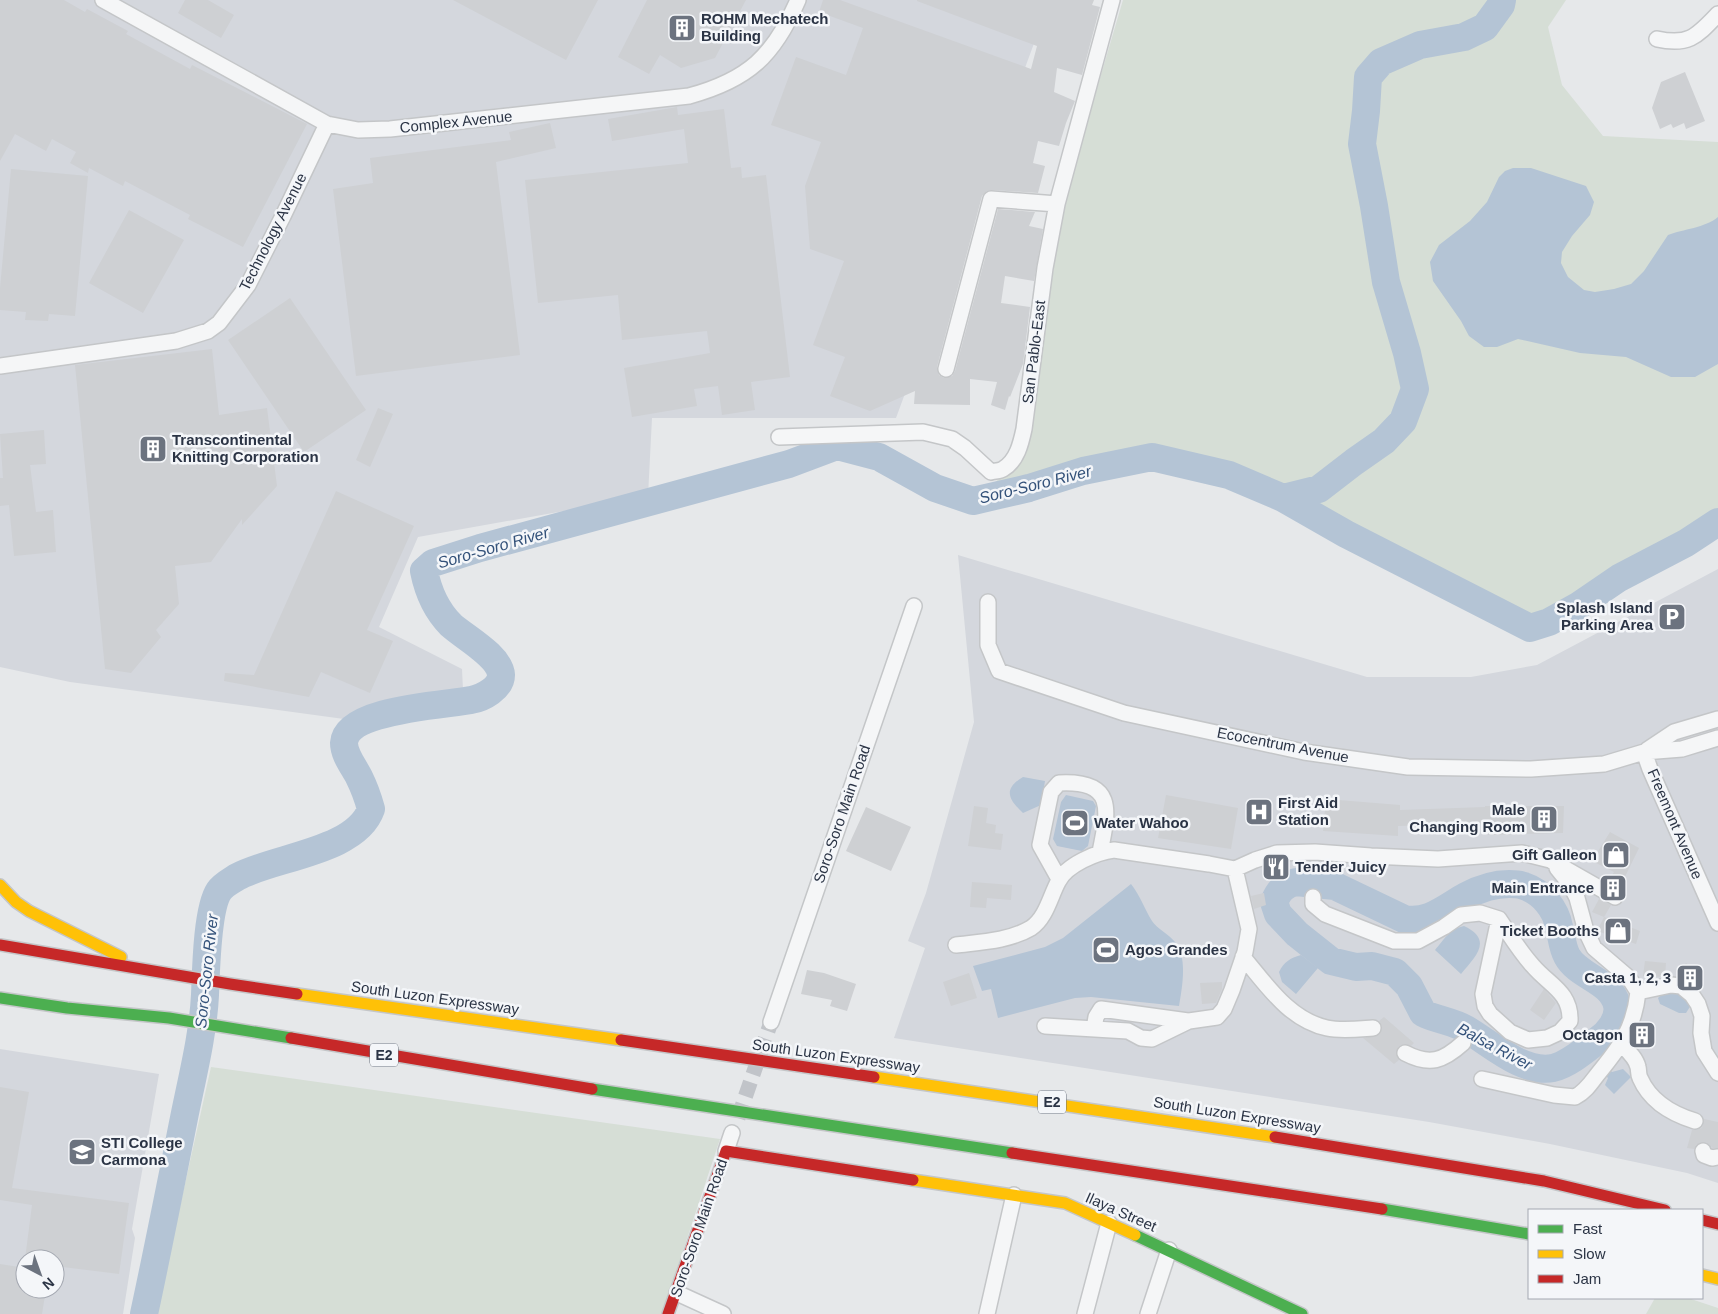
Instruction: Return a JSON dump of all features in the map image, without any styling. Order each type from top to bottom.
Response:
[{"type":"main road","points":[[0,885],[16,902],[30,911],[149,970]]},
{"type":"main road","name":"South Luzon Expressway","points":[[0,945],[230,984],[1090,1108],[1368,1151],[1544,1181],[1662,1209]]},
{"type":"main road","name":"E2","points":[[0,998],[67,1008],[169,1018],[540,1081],[1418,1214],[1528,1234]]},
{"type":"main road","points":[[10,1012],[67,1008]]},
{"type":"main road","name":"Soro-Soro Main Road","points":[[668,1314],[726,1151],[914,1179]]},
{"type":"main road","name":"Ilaya Street","points":[[914,1179],[1065,1203],[1169,1250],[1302,1314]]},
{"type":"main road","points":[[1703,1220],[1718,1224]]},
{"type":"main road","points":[[1703,1275],[1718,1279]]},
{"type":"street","name":"Complex Avenue","points":[[102,0],[327,124],[358,130],[390,129],[689,96],[703,92],[730,82],[757,63],[779,38],[798,0]]},
{"type":"street","name":"San Pablo-East","points":[[779,437],[923,432],[952,439],[965,448],[991,472],[1003,470],[1020,448],[1045,268],[1057,204],[1112,0]]},
{"type":"street","points":[[1657,38],[1671,42],[1685,41],[1700,32],[1718,14]]},
{"type":"street","name":"Technology Avenue","points":[[0,366],[176,341],[208,331],[219,322],[248,285],[327,124]]},
{"type":"street","points":[[946,369],[991,199],[1057,204]]},
{"type":"street","name":"Ecocentrum Avenue","points":[[988,602],[988,645],[999,671],[1124,714],[1304,752],[1408,767],[1531,769],[1604,764],[1644,752],[1682,749],[1718,738]]},
{"type":"street","name":"Soro-Soro Main Road","points":[[771,1022],[914,606]]},
{"type":"street","name":"Ecocentrum Avenue","points":[[1644,752],[1674,732],[1718,719]]},
{"type":"street","name":"Freemont Avenue","points":[[1644,752],[1718,924]]},
{"type":"street","points":[[1059,879],[1040,845],[1051,792],[1059,783],[1071,783],[1094,788],[1102,795],[1106,808],[1106,826],[1100,852]]},
{"type":"street","points":[[956,945],[1013,936],[1033,927],[1043,915],[1059,879],[1082,861],[1100,852],[1114,850],[1235,869],[1277,853],[1315,852],[1438,858],[1522,853],[1550,860],[1615,897]]},
{"type":"street","points":[[1482,1079],[1554,1095],[1575,1097],[1584,1091],[1622,1045],[1636,1009],[1638,992],[1628,978],[1594,948],[1586,931],[1577,898],[1570,884],[1550,860]]},
{"type":"street","points":[[1094,1028],[1096,1017],[1101,1009],[1189,1021],[1217,1017],[1224,1009],[1243,956],[1249,929],[1235,869]]},
{"type":"street","points":[[1313,897],[1313,904],[1325,914],[1394,941],[1418,941],[1461,915],[1480,913],[1499,918],[1533,967],[1567,1001],[1570,1021],[1560,1032],[1547,1038],[1528,1040],[1510,1032],[1490,1014],[1485,1006],[1483,994],[1499,918]]},
{"type":"street","points":[[1243,956],[1281,1002],[1307,1021],[1326,1028],[1373,1028]]},
{"type":"street","points":[[1638,992],[1671,985],[1681,986],[1692,995],[1698,1004],[1702,1016],[1701,1033],[1704,1051],[1718,1073]]},
{"type":"street","points":[[1045,1026],[1128,1031],[1141,1038],[1152,1039],[1189,1021]]},
{"type":"street","points":[[1404,1053],[1416,1059],[1430,1061],[1449,1055],[1463,1043]]},
{"type":"street","points":[[1622,1045],[1634,1058],[1639,1076],[1645,1088],[1656,1101],[1676,1114],[1695,1121]]},
{"type":"street","points":[[726,1151],[732,1133]]},
{"type":"street","points":[[1703,1151],[1704,1155],[1708,1157],[1718,1157]]},
{"type":"street","points":[[987,1314],[1014,1195]]},
{"type":"street","points":[[1085,1314],[1109,1223]]},
{"type":"street","points":[[1148,1314],[1169,1250]]},
{"type":"street","points":[[677,1293],[723,1314]]},
{"type":"shaded area","points":[[0,0],[1050,0],[896,418],[652,418],[648,496],[418,537],[379,627],[462,669],[463,690],[344,719],[70,682],[0,667]]},
{"type":"shaded area","points":[[1123,0],[1566,0],[1548,27],[1562,85],[1603,136],[1718,142],[1718,522],[1686,543],[1619,578],[1578,606],[1549,622],[1530,628],[1346,534],[1283,498],[1229,475],[1152,458],[1083,471],[1029,488],[973,501],[1007,472],[1028,445],[1063,204]]},
{"type":"shaded area","points":[[958,555],[1367,677],[1471,677],[1537,665],[1718,569],[1718,1183],[1687,1173],[1550,1144],[1429,1122],[894,1038],[925,948],[908,941],[926,893],[974,722]]},
{"type":"shaded area","name":"STI College Carmona","points":[[0,1049],[159,1074],[132,1229],[135,1238],[123,1314],[0,1314]]},
{"type":"shaded area","points":[[211,1067],[720,1139],[662,1314],[156,1314]]},
{"type":"shaded area","points":[[1654,1299],[1691,1299],[1718,1308],[1718,1314],[1646,1314]]},
{"type":"water","points":[[1513,168],[1531,168],[1586,186],[1594,202],[1590,215],[1572,236],[1562,252],[1561,263],[1568,277],[1584,290],[1595,292],[1631,284],[1644,271],[1668,235],[1700,226],[1718,217],[1718,364],[1695,377],[1671,377],[1626,357],[1580,353],[1518,339],[1497,347],[1484,347],[1469,336],[1461,321],[1433,281],[1430,262],[1439,245],[1470,221],[1487,202],[1499,177],[1505,171]]},
{"type":"water","points":[[1023,777],[1045,781],[1041,805],[1023,813],[1011,799],[1010,790]]},
{"type":"water","name":"Water Wahoo","points":[[1066,795],[1093,801],[1096,806],[1088,846],[1082,851],[1057,846],[1053,839],[1061,802]]},
{"type":"water","name":"Agos Grandes","points":[[1131,884],[1152,921],[1179,948],[1182,956],[1183,973],[1179,1006],[1091,997],[1075,998],[998,1018],[991,989],[982,991],[973,966],[1045,947],[1063,938]]},
{"type":"water","points":[[1464,926],[1473,931],[1480,943],[1476,955],[1461,974],[1435,950],[1451,932]]},
{"type":"water","points":[[1301,955],[1318,968],[1296,994],[1282,982],[1279,972],[1288,961]]},
{"type":"water","points":[[1674,992],[1685,996],[1691,1005],[1686,1013],[1679,1013],[1660,1004],[1658,998],[1661,995]]},
{"type":"water","points":[[1609,1069],[1612,1072],[1623,1069],[1631,1077],[1614,1094],[1605,1085],[1608,1078],[1604,1074]]},
{"type":"building","points":[[0,0],[64,0],[85,12],[87,9],[128,31],[126,34],[190,69],[192,65],[307,124],[243,247],[188,219],[190,215],[125,181],[123,186],[89,168],[88,173],[70,163],[76,152],[52,139],[46,151],[15,134],[0,161]]},
{"type":"building","points":[[185,0],[208,0],[234,15],[221,38],[178,13]]},
{"type":"building","points":[[453,0],[598,0],[566,60]]},
{"type":"building","name":"ROHM Mechatech Building","points":[[647,0],[746,0],[715,58],[681,68],[660,55],[649,74],[618,57]]},
{"type":"building","points":[[823,0],[840,0],[1031,69],[1037,46],[917,0],[1094,0],[1092,5],[1100,7],[1082,75],[1057,68],[1054,92],[1075,101],[1059,146],[1038,141],[1033,163],[1045,166],[1038,193],[992,190],[987,191],[982,196],[937,367],[939,375],[944,378],[952,376],[955,371],[998,209],[1035,212],[1029,226],[1043,229],[1034,281],[1005,276],[1001,303],[1030,307],[1023,364],[1005,410],[991,405],[997,382],[970,379],[970,405],[914,404],[915,391],[870,411],[830,396],[845,357],[813,345],[844,261],[810,249],[805,186],[821,142],[771,125],[796,57],[846,75],[863,28],[819,12]]},
{"type":"building","points":[[1685,72],[1705,121],[1686,129],[1684,123],[1673,128],[1671,124],[1660,129],[1652,108],[1661,82]]},
{"type":"building","points":[[677,107],[678,115],[724,109],[731,168],[741,167],[742,178],[766,175],[790,377],[751,382],[755,410],[722,415],[718,386],[694,389],[697,406],[632,417],[624,368],[710,353],[707,331],[622,340],[618,295],[538,303],[525,180],[688,163],[684,129],[612,141],[608,119]]},
{"type":"building","points":[[550,123],[556,148],[496,162],[520,355],[356,376],[333,189],[373,183],[370,158],[511,140],[509,132]]},
{"type":"building","points":[[11,169],[88,176],[75,316],[49,314],[48,321],[25,320],[26,312],[0,310],[0,288]]},
{"type":"building","points":[[129,210],[184,240],[143,313],[89,283]]},
{"type":"building","points":[[290,298],[366,410],[304,452],[228,340]]},
{"type":"building","name":"Transcontinental Knitting Corporation","points":[[212,349],[219,415],[267,408],[277,486],[242,525],[242,519],[211,562],[175,566],[179,604],[156,630],[161,637],[131,673],[105,669],[75,365]]},
{"type":"building","points":[[378,408],[393,414],[370,467],[356,460]]},
{"type":"building","points":[[44,430],[46,464],[30,465],[36,512],[53,510],[56,552],[14,556],[9,505],[0,506],[0,478],[3,478],[0,434]]},
{"type":"building","points":[[336,491],[414,526],[367,630],[393,641],[370,693],[321,672],[309,697],[224,681],[225,673],[254,675]]},
{"type":"building","points":[[1166,795],[1238,808],[1231,849],[1158,838]]},
{"type":"building","points":[[1326,799],[1400,805],[1400,810],[1485,806],[1564,806],[1563,833],[1488,835],[1487,823],[1398,826],[1398,836],[1323,831]]},
{"type":"building","points":[[974,806],[988,808],[986,823],[996,825],[995,833],[1003,834],[1001,850],[968,846]]},
{"type":"building","points":[[866,807],[911,827],[891,871],[846,851]]},
{"type":"building","name":"Gift Galleon","points":[[1610,832],[1639,848],[1619,889],[1608,882],[1614,872],[1592,861]]},
{"type":"building","points":[[972,882],[1012,885],[1011,900],[987,898],[986,908],[970,907]]},
{"type":"building","points":[[1264,893],[1266,905],[1254,909],[1251,896]]},
{"type":"building","points":[[1599,899],[1611,905],[1604,917],[1592,912]]},
{"type":"building","name":"Ticket Booths","points":[[1604,917],[1640,931],[1636,944],[1597,931]]},
{"type":"building","points":[[1645,961],[1666,963],[1665,977],[1643,976]]},
{"type":"building","name":"Casta 1, 2, 3","points":[[1686,963],[1704,980],[1698,988],[1686,978],[1677,975]]},
{"type":"building","points":[[807,970],[824,973],[856,984],[847,1011],[830,1006],[832,1000],[801,994]]},
{"type":"building","points":[[969,973],[977,998],[951,1006],[943,982]]},
{"type":"building","points":[[1222,982],[1222,989],[1216,1003],[1202,1004],[1200,983]]},
{"type":"building","points":[[1544,989],[1556,1003],[1544,1020],[1530,1010]]},
{"type":"building","points":[[1384,1017],[1414,1043],[1411,1046],[1405,1044],[1399,1046],[1396,1053],[1399,1060],[1394,1064],[1363,1038],[1379,1035],[1382,1028],[1379,1021]]},
{"type":"building","name":"Octagon","points":[[1641,1022],[1648,1022],[1653,1031],[1646,1040],[1636,1039],[1635,1037]]},
{"type":"building","points":[[0,1087],[29,1092],[12,1188],[129,1203],[119,1274],[65,1267],[65,1249],[26,1249],[32,1205],[0,1200]]},
{"type":"building","points":[[1704,1119],[1718,1122],[1718,1148],[1713,1148],[1706,1142],[1701,1142],[1694,1149],[1687,1148],[1692,1130],[1702,1128]]},
{"type":"building","points":[[0,1264],[15,1266],[15,1299],[44,1299],[42,1314],[0,1314]]},
{"type":"waterway","points":[[1283,498],[1319,489],[1384,441],[1403,421],[1415,389],[1407,353],[1386,282],[1362,144],[1368,77],[1381,62],[1420,45],[1464,37],[1485,27],[1501,5],[1502,0]]},
{"type":"waterway","name":"Soro-Soro River","points":[[144,1314],[200,1041],[210,925],[212,911],[219,891],[237,877],[252,870],[332,844],[349,835],[362,823],[371,809],[363,785],[344,747],[349,732],[361,723],[378,716],[420,707],[476,699],[490,692],[500,680],[501,675],[495,661],[451,625],[437,607],[430,593],[424,571],[433,563],[480,548],[789,464],[837,446],[879,457],[935,488],[973,501],[1029,488],[1083,471],[1152,457],[1229,475],[1283,498],[1346,534],[1530,628],[1549,622],[1578,606],[1619,578],[1686,543],[1718,522]]},
{"type":"waterway","name":"Balsa River","points":[[1296,882],[1335,886],[1404,919],[1413,920],[1436,914],[1466,896],[1487,887],[1513,884],[1522,885],[1537,892],[1555,914],[1564,949],[1572,963],[1601,984],[1614,997],[1617,1005],[1615,1020],[1602,1037],[1577,1056],[1559,1066],[1542,1069],[1519,1062],[1466,1029],[1423,1013],[1409,986],[1395,972],[1372,966],[1356,967],[1331,961],[1297,934],[1278,914],[1274,902],[1282,889],[1296,882]]},
{"type":"tunnel","points":[[738,1118],[771,1022]]},
{"type":"traffic: fast","points":[[0,998],[67,1008],[169,1018],[291,1038]]},
{"type":"traffic: fast","points":[[592,1089],[1012,1153]]},
{"type":"traffic: fast","points":[[1382,1209],[1528,1234]]},
{"type":"traffic: fast","points":[[1135,1235],[1302,1314]]},
{"type":"traffic: slow","points":[[0,885],[16,902],[29,911],[121,957]]},
{"type":"traffic: slow","points":[[297,994],[621,1040]]},
{"type":"traffic: slow","points":[[874,1077],[1275,1137]]},
{"type":"traffic: slow","points":[[913,1180],[1065,1203],[1135,1235]]},
{"type":"traffic: slow","points":[[1703,1275],[1718,1279]]},
{"type":"traffic: jam","points":[[0,945],[297,994]]},
{"type":"traffic: jam","points":[[291,1038],[592,1089]]},
{"type":"traffic: jam","points":[[621,1040],[874,1077]]},
{"type":"traffic: jam","points":[[1275,1137],[1544,1181],[1661,1209]]},
{"type":"traffic: jam","points":[[668,1314],[726,1151],[913,1180]]},
{"type":"traffic: jam","points":[[1012,1153],[1382,1209]]},
{"type":"traffic: jam","points":[[1703,1220],[1718,1224]]},
{"type":"place","name":"ROHM Mechatech Building","points":[[682,28]]},
{"type":"place","name":"Transcontinental Knitting Corporation","points":[[153,449]]},
{"type":"place","name":"Splash Island Parking Area","points":[[1672,617]]},
{"type":"place","name":"First Aid Station","points":[[1259,812]]},
{"type":"place","name":"Male Changing Room","points":[[1544,819]]},
{"type":"place","name":"Water Wahoo","points":[[1075,823]]},
{"type":"place","name":"Gift Galleon","points":[[1616,855]]},
{"type":"place","name":"Tender Juicy","points":[[1276,867]]},
{"type":"place","name":"Main Entrance","points":[[1613,888]]},
{"type":"place","name":"Ticket Booths","points":[[1618,931]]},
{"type":"place","name":"Agos Grandes","points":[[1106,950]]},
{"type":"place","name":"Casta 1, 2, 3","points":[[1690,978]]},
{"type":"place","name":"Octagon","points":[[1642,1035]]},
{"type":"place","name":"STI College Carmona","points":[[82,1152]]}]
